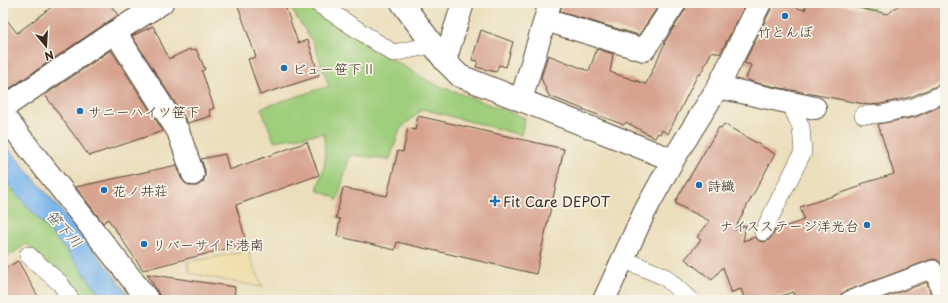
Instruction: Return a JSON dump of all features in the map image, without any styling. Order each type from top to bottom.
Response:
[{"type":"street","points":[[3,108],[115,32],[162,3]]},
{"type":"street","points":[[402,3],[439,53],[460,76],[673,160]]},
{"type":"street","points":[[439,53],[463,3]]},
{"type":"street","points":[[522,100],[547,12],[644,50],[675,3]]},
{"type":"street","points":[[604,300],[645,211],[673,160],[718,87],[760,3]]},
{"type":"street","points":[[115,32],[178,131],[193,174]]},
{"type":"street","points":[[718,87],[815,108]]},
{"type":"street","points":[[3,115],[148,300]]},
{"type":"lane","points":[[317,3],[393,53],[439,53]]},
{"type":"lane","points":[[863,115],[882,114],[914,107],[945,93]]},
{"type":"lane","points":[[763,232],[803,152],[800,127],[790,103]]},
{"type":"lane","points":[[28,255],[60,283],[71,300]]},
{"type":"lane","points":[[623,258],[665,277],[690,300]]},
{"type":"lane","points":[[849,300],[933,270],[944,300]]},
{"type":"green space","points":[[295,3],[306,3],[386,56],[432,83],[525,118],[521,135],[423,109],[400,129],[390,159],[350,155],[337,201],[334,197],[317,190],[325,164],[324,133],[274,141],[261,108],[329,86],[314,44],[290,7]]},
{"type":"green space","points":[[860,3],[876,3],[873,13],[866,10]]},
{"type":"green space","points":[[3,178],[71,256],[104,300],[82,300],[27,244],[3,259]]},
{"type":"sand","points":[[249,251],[251,260],[263,287],[190,273],[187,262]]},
{"type":"water","name":"笹下川","points":[[3,142],[88,242],[132,300],[104,300],[71,256],[3,178]]},
{"type":"building","points":[[57,3],[109,3],[118,15],[3,93],[3,15],[17,33]]},
{"type":"building","points":[[237,3],[284,3],[298,43],[308,40],[319,76],[260,95],[248,59],[256,57]]},
{"type":"building","points":[[562,3],[660,3],[639,35],[560,12]]},
{"type":"building","points":[[687,3],[746,3],[720,54],[712,51],[700,75],[698,74],[668,134],[662,130],[655,138],[626,122],[624,125],[549,96],[541,78],[548,55],[589,71],[597,49],[613,54],[610,72],[646,84],[664,43],[685,10]]},
{"type":"building","points":[[772,3],[780,3],[805,10],[807,3],[833,3],[888,14],[901,3],[945,3],[945,83],[911,97],[881,104],[869,105],[781,88],[746,79],[751,65],[744,63],[771,9]]},
{"type":"building","points":[[153,26],[169,59],[190,49],[191,51],[196,49],[205,69],[202,71],[214,108],[209,110],[211,116],[188,123],[132,36]]},
{"type":"building","points":[[481,30],[513,42],[506,67],[499,65],[496,72],[476,67],[478,61],[472,60]]},
{"type":"building","points":[[111,50],[163,131],[89,156],[45,95]]},
{"type":"building","points":[[945,104],[945,274],[943,266],[935,259],[846,291],[841,294],[839,300],[795,300],[793,292],[770,300],[745,300],[741,289],[732,292],[732,294],[723,267],[712,280],[685,259],[701,240],[697,237],[710,221],[676,204],[677,203],[675,202],[719,127],[721,128],[724,124],[775,154],[734,230],[746,225],[743,241],[755,237],[759,241],[764,242],[769,240],[775,230],[804,220],[800,207],[862,186],[861,184],[894,174],[878,124],[916,117]]},
{"type":"building","points":[[418,116],[564,149],[536,274],[397,242],[395,250],[337,236],[340,219],[336,218],[343,188],[387,196],[398,151],[403,152],[408,128],[415,130]]},
{"type":"building","points":[[307,142],[319,175],[236,205],[246,241],[240,242],[241,245],[143,270],[108,219],[103,223],[76,187],[177,165],[181,178],[185,183],[190,186],[197,186],[203,182],[205,176],[205,170],[201,159],[225,154],[229,170]]},
{"type":"building","points":[[18,261],[40,300],[3,300],[3,270]]},
{"type":"building","points":[[147,274],[235,287],[234,300],[162,300]]},
{"type":"building","points":[[927,282],[932,300],[878,300]]},
{"type":"place","name":"竹とんぼ","points":[[785,16]]},
{"type":"place","name":"ビュー笹下Ⅱ","points":[[284,68]]},
{"type":"place","name":"サニーハイツ笹下","points":[[80,111]]},
{"type":"place","name":"詩織","points":[[699,185]]},
{"type":"place","name":"花ノ井荘","points":[[104,190]]},
{"type":"place","name":"Fit Care DEPOT","points":[[495,201]]},
{"type":"place","name":"ナイスステージ洋光台","points":[[867,225]]},
{"type":"place","name":"リバーサイド港南","points":[[144,244]]}]
